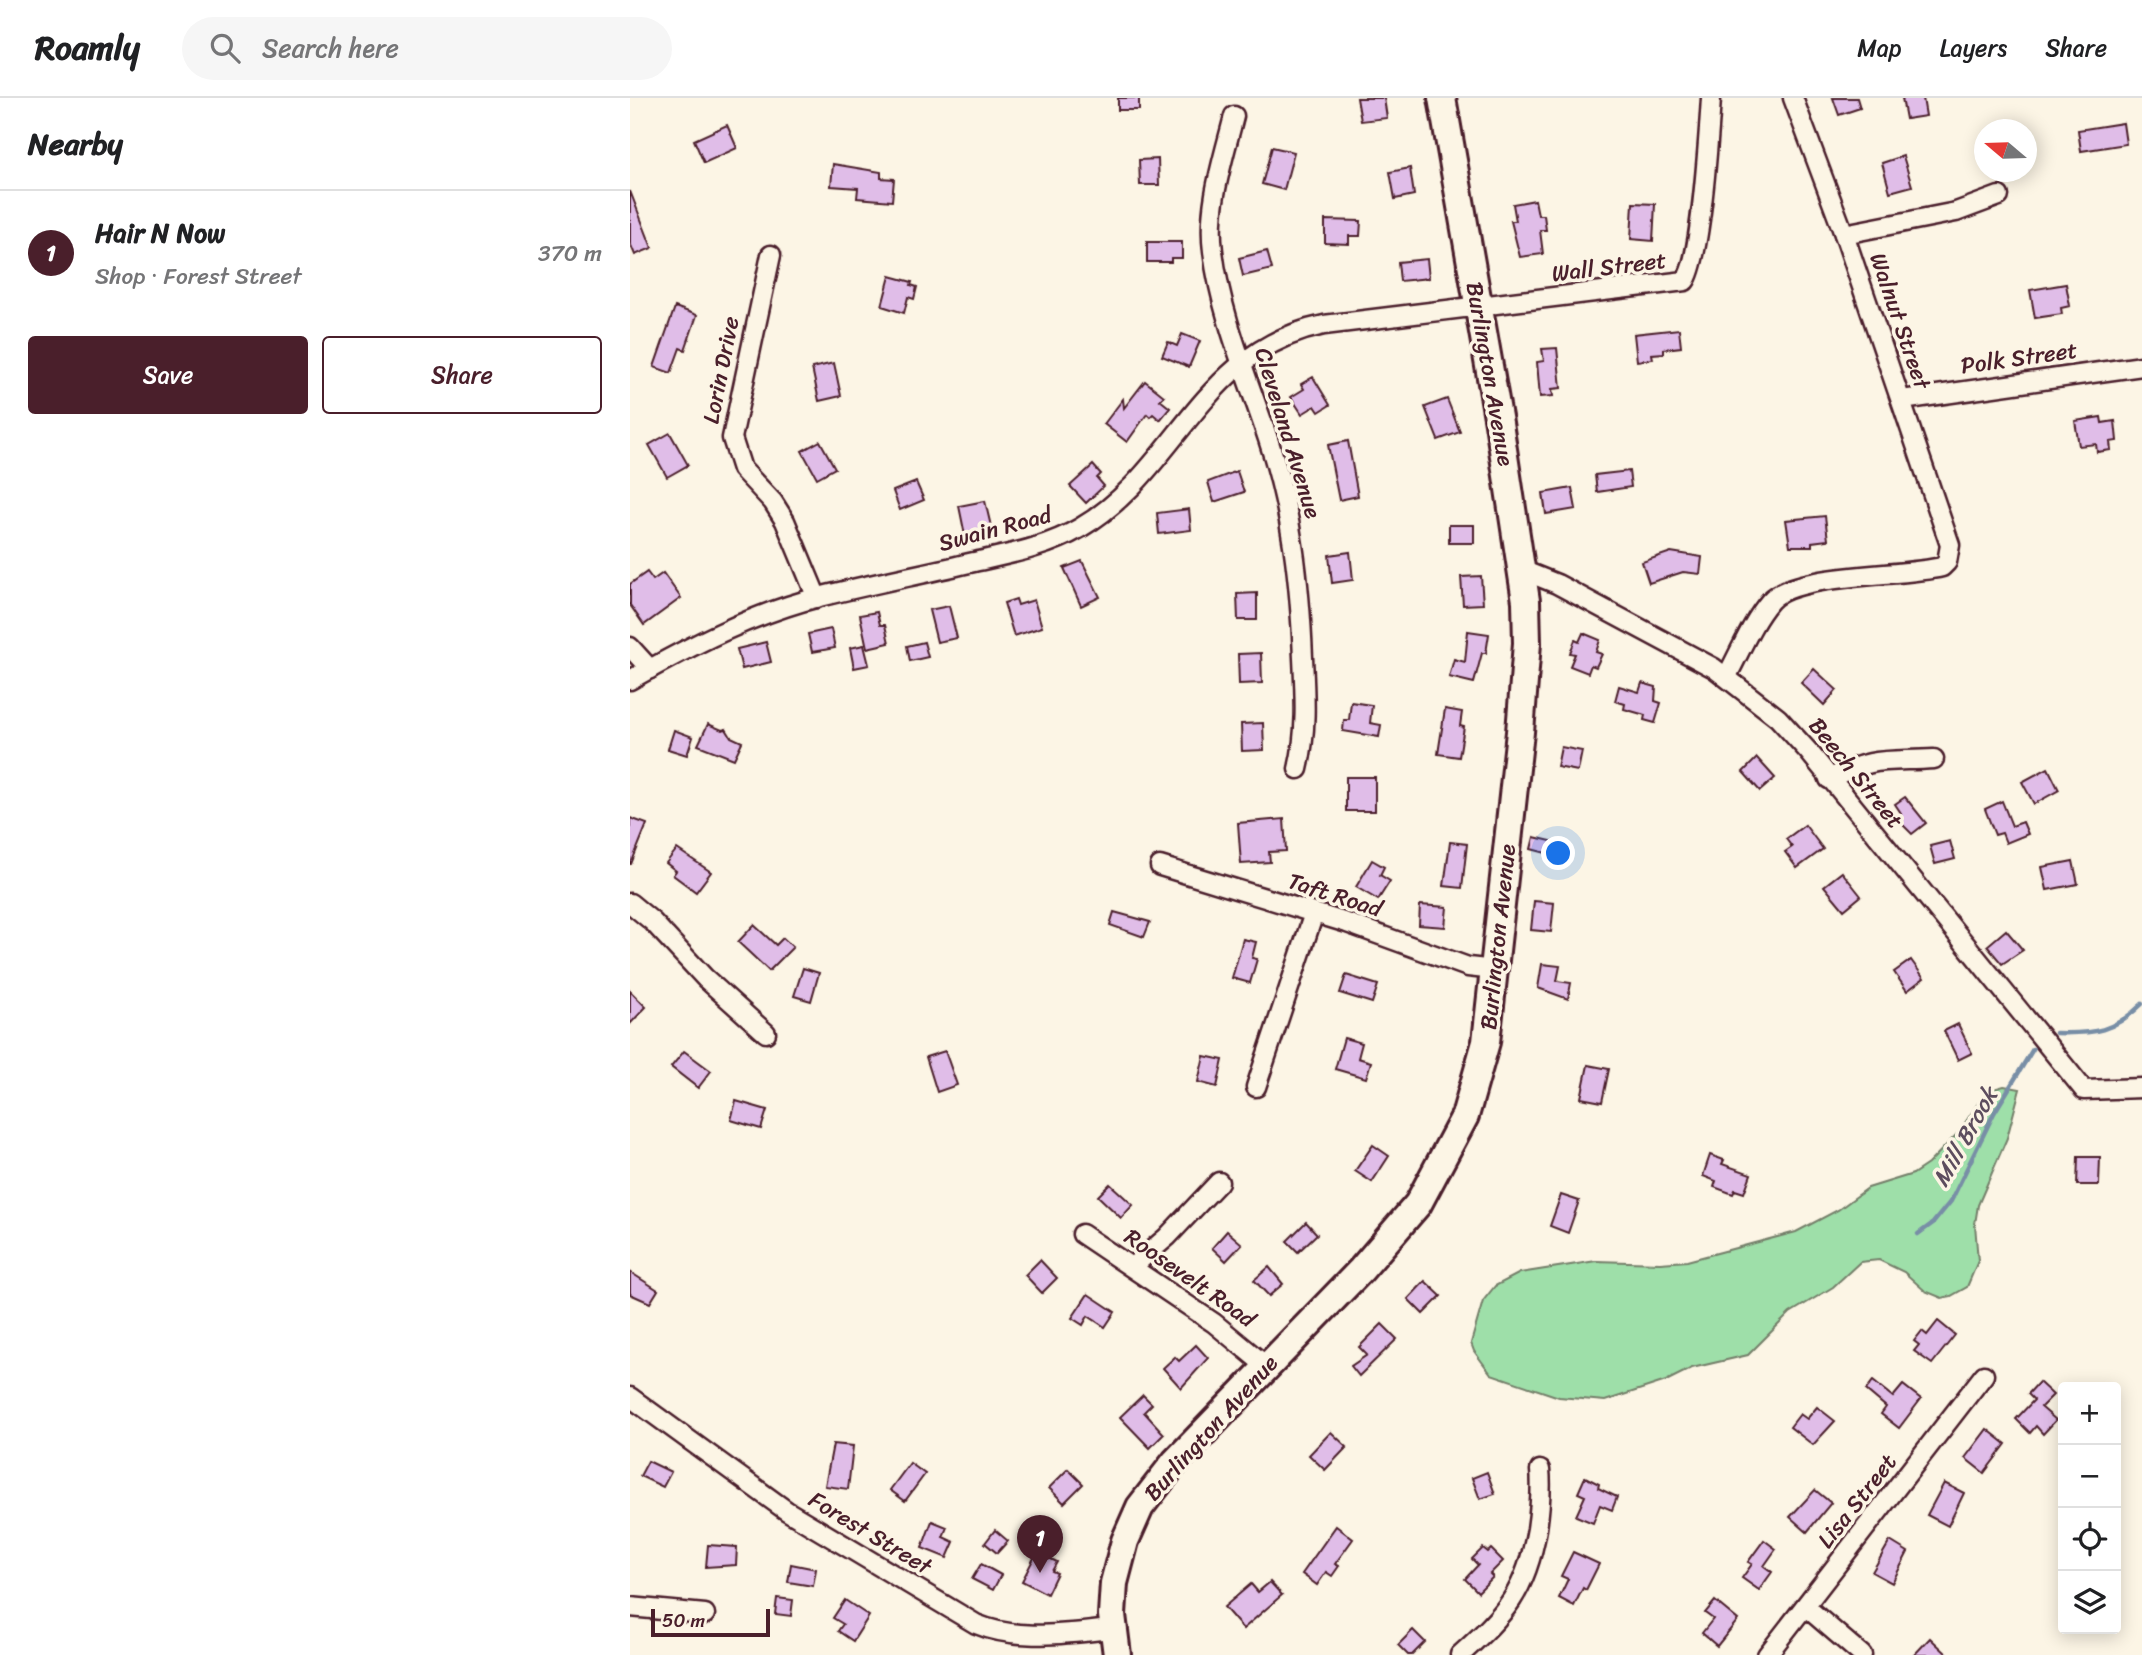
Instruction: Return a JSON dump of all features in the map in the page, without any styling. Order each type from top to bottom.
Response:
[{"type":"main road","name":"Burlington Avenue","points":[[1117,1655],[1112,1600],[1118,1565],[1140,1507],[1166,1472],[1396,1231],[1434,1179],[1475,1090],[1489,1025],[1527,643],[1522,570],[1442,98]]},
{"type":"street","name":"Wall Street","points":[[1479,308],[1685,281],[1691,271],[1701,205],[1711,98]]},
{"type":"street","name":"Walnut Street","points":[[1727,676],[1766,606],[1783,590],[1810,583],[1923,572],[1947,562],[1950,545],[1844,234],[1793,98]]},
{"type":"street","name":"Cleveland Avenue","points":[[1234,116],[1215,193],[1212,239],[1217,273],[1239,363],[1269,442],[1286,498],[1295,549],[1306,724],[1298,769]]},
{"type":"street","points":[[1844,234],[1956,212],[1999,196]]},
{"type":"street","name":"Lorin Drive","points":[[771,255],[732,438],[742,469],[773,502],[785,521],[817,598]]},
{"type":"street","name":"Swain Road","points":[[630,680],[728,629],[817,598],[1008,554],[1044,544],[1077,530],[1120,497],[1239,363],[1283,336],[1304,330],[1479,308]]},
{"type":"street","name":"Polk Street","points":[[1902,400],[2142,366]]},
{"type":"street","name":"Beech Street","points":[[1522,570],[1557,583],[1727,676],[1778,718],[2084,1090],[2142,1088]]},
{"type":"street","points":[[630,647],[650,669]]},
{"type":"street","points":[[1829,779],[1855,765],[1872,760],[1934,759]]},
{"type":"street","name":"Taft Road","points":[[1160,866],[1314,913],[1468,967],[1495,970]]},
{"type":"street","points":[[630,903],[653,922],[705,978],[766,1033]]},
{"type":"street","points":[[1256,1087],[1314,913]]},
{"type":"street","points":[[1132,1267],[1167,1237],[1219,1182]]},
{"type":"street","name":"Roosevelt Road","points":[[1082,1234],[1214,1323],[1266,1366]]},
{"type":"street","name":"Lisa Street","points":[[1767,1655],[1807,1607],[1984,1375]]},
{"type":"street","name":"Forest Street","points":[[630,1397],[787,1511],[976,1624],[997,1631],[1029,1635],[1113,1629]]},
{"type":"street","points":[[1460,1655],[1502,1614],[1526,1576],[1541,1499],[1539,1469]]},
{"type":"street","points":[[630,1607],[705,1615]]},
{"type":"street","points":[[1807,1607],[1862,1655]]},
{"type":"green space","points":[[2004,1086],[2020,1089],[2007,1138],[1978,1205],[1975,1224],[1978,1261],[1967,1287],[1951,1296],[1942,1298],[1925,1291],[1904,1272],[1879,1260],[1860,1262],[1833,1287],[1790,1313],[1748,1355],[1692,1368],[1666,1381],[1605,1401],[1559,1397],[1491,1374],[1474,1351],[1471,1343],[1483,1301],[1495,1286],[1520,1273],[1596,1261],[1687,1261],[1796,1232],[1838,1210],[1868,1188],[1913,1174],[1928,1164],[1959,1132],[1986,1091]]},
{"type":"building","points":[[1118,98],[1139,98],[1139,110],[1118,110]]},
{"type":"building","points":[[1357,98],[1384,98],[1387,118],[1361,121]]},
{"type":"building","points":[[1833,98],[1857,98],[1860,108],[1839,115]]},
{"type":"building","points":[[1902,98],[1923,98],[1926,116],[1906,119]]},
{"type":"building","points":[[2123,123],[2126,144],[2081,151],[2078,130]]},
{"type":"building","points":[[727,125],[737,148],[704,163],[694,140]]},
{"type":"building","points":[[1272,147],[1294,152],[1284,190],[1262,184]]},
{"type":"building","points":[[1903,156],[1912,186],[1890,192],[1882,163]]},
{"type":"building","points":[[1158,159],[1159,185],[1140,185],[1139,160]]},
{"type":"building","points":[[833,164],[881,172],[881,178],[894,179],[892,201],[857,198],[858,188],[831,186]]},
{"type":"building","points":[[1410,168],[1414,195],[1395,199],[1390,172]]},
{"type":"building","points":[[630,191],[652,248],[635,255],[630,243]]},
{"type":"building","points":[[1535,200],[1538,215],[1544,215],[1546,230],[1540,230],[1543,254],[1520,257],[1511,221],[1516,221],[1513,204]]},
{"type":"building","points":[[1633,203],[1655,204],[1653,241],[1631,239]]},
{"type":"building","points":[[1325,220],[1361,221],[1360,236],[1349,236],[1349,244],[1325,243]]},
{"type":"building","points":[[1147,242],[1182,242],[1182,258],[1171,258],[1171,262],[1147,262]]},
{"type":"building","points":[[1267,251],[1272,269],[1243,276],[1239,258]]},
{"type":"building","points":[[1427,259],[1429,278],[1400,281],[1398,262]]},
{"type":"building","points":[[890,276],[912,282],[911,285],[917,287],[914,299],[908,297],[904,313],[882,306]]},
{"type":"building","points":[[2066,284],[2070,306],[2061,308],[2062,314],[2035,318],[2030,290]]},
{"type":"building","points":[[675,307],[697,315],[685,350],[680,348],[671,373],[654,367]]},
{"type":"building","points":[[1679,329],[1681,347],[1664,349],[1664,353],[1652,354],[1653,359],[1637,361],[1634,334]]},
{"type":"building","points":[[1182,334],[1200,341],[1189,367],[1162,356],[1168,342],[1177,346]]},
{"type":"building","points":[[1557,348],[1561,388],[1552,389],[1553,396],[1540,397],[1537,362],[1544,361],[1542,349]]},
{"type":"building","points":[[834,363],[841,396],[819,401],[812,368]]},
{"type":"building","points":[[1313,377],[1330,405],[1319,412],[1315,406],[1302,414],[1291,397],[1304,389],[1301,384]]},
{"type":"building","points":[[1145,381],[1164,396],[1160,400],[1170,408],[1160,420],[1153,414],[1150,417],[1147,414],[1127,442],[1104,424],[1123,399],[1124,408]]},
{"type":"building","points":[[1447,399],[1460,432],[1438,440],[1425,407]]},
{"type":"building","points":[[2101,417],[2102,423],[2115,421],[2117,441],[2110,442],[2111,450],[2097,452],[2096,444],[2079,446],[2075,421]]},
{"type":"building","points":[[670,433],[688,465],[667,477],[649,445]]},
{"type":"building","points":[[820,441],[835,468],[817,478],[802,451]]},
{"type":"building","points":[[1348,441],[1358,496],[1339,500],[1328,445]]},
{"type":"building","points":[[1093,465],[1101,474],[1097,478],[1104,486],[1086,503],[1070,486]]},
{"type":"building","points":[[1237,471],[1244,492],[1214,502],[1208,482]]},
{"type":"building","points":[[1629,471],[1631,487],[1597,492],[1595,475]]},
{"type":"building","points":[[916,482],[924,500],[900,510],[893,491]]},
{"type":"building","points":[[1572,488],[1576,509],[1546,514],[1543,493]]},
{"type":"building","points":[[985,501],[994,539],[967,545],[959,506]]},
{"type":"building","points":[[1189,509],[1191,530],[1159,534],[1157,513]]},
{"type":"building","points":[[1825,516],[1828,540],[1812,542],[1812,546],[1790,546],[1786,520]]},
{"type":"building","points":[[1449,525],[1474,525],[1474,543],[1449,543]]},
{"type":"building","points":[[1350,552],[1353,580],[1332,583],[1329,555]]},
{"type":"building","points":[[1671,552],[1702,557],[1700,574],[1683,572],[1649,583],[1642,562]]},
{"type":"building","points":[[1082,561],[1100,597],[1081,606],[1064,568]]},
{"type":"building","points":[[647,572],[653,580],[663,573],[681,598],[644,625],[630,605],[630,584]]},
{"type":"building","points":[[1481,576],[1483,604],[1463,605],[1461,577]]},
{"type":"building","points":[[1257,593],[1257,620],[1238,620],[1237,594]]},
{"type":"building","points":[[1016,599],[1018,605],[1034,600],[1042,627],[1014,636],[1004,603]]},
{"type":"building","points":[[949,606],[957,638],[937,642],[929,610]]},
{"type":"building","points":[[877,612],[880,625],[885,625],[889,643],[867,648],[860,615]]},
{"type":"building","points":[[831,629],[835,648],[812,652],[808,634]]},
{"type":"building","points":[[1468,631],[1489,634],[1486,653],[1482,653],[1474,683],[1449,677],[1454,659],[1465,662]]},
{"type":"building","points":[[1583,633],[1600,640],[1596,652],[1602,654],[1596,667],[1591,665],[1588,673],[1570,666],[1575,654],[1570,653],[1575,640],[1579,642]]},
{"type":"building","points":[[766,642],[771,662],[742,669],[737,649]]},
{"type":"building","points":[[924,642],[928,657],[910,661],[907,646]]},
{"type":"building","points":[[864,645],[869,665],[854,668],[850,648]]},
{"type":"building","points":[[1261,653],[1262,683],[1239,684],[1238,654]]},
{"type":"building","points":[[1814,669],[1837,690],[1824,705],[1801,683]]},
{"type":"building","points":[[1642,683],[1656,687],[1655,701],[1661,703],[1655,723],[1644,720],[1645,715],[1624,709],[1625,704],[1615,701],[1619,686],[1639,692]]},
{"type":"building","points":[[1351,702],[1372,705],[1370,723],[1381,725],[1379,737],[1343,731],[1344,720],[1349,720]]},
{"type":"building","points":[[1445,709],[1462,712],[1460,726],[1464,727],[1459,757],[1438,754]]},
{"type":"building","points":[[1263,723],[1264,750],[1242,751],[1241,724]]},
{"type":"building","points":[[708,724],[726,729],[731,737],[742,742],[734,759],[698,745]]},
{"type":"building","points":[[674,730],[693,737],[687,755],[668,749]]},
{"type":"building","points":[[1561,747],[1582,751],[1578,771],[1557,767]]},
{"type":"building","points":[[1757,758],[1775,778],[1760,791],[1743,772]]},
{"type":"building","points":[[2048,768],[2059,790],[2034,804],[2022,782]]},
{"type":"building","points":[[1346,777],[1375,777],[1375,811],[1346,811]]},
{"type":"building","points":[[1905,797],[1926,823],[1912,834],[1896,818],[1901,813],[1895,804]]},
{"type":"building","points":[[2002,801],[2012,826],[2023,822],[2028,834],[2006,843],[2002,833],[1995,835],[1985,809]]},
{"type":"building","points":[[630,818],[647,824],[631,864],[630,864]]},
{"type":"building","points":[[1284,819],[1286,851],[1269,852],[1270,862],[1241,864],[1238,823]]},
{"type":"building","points":[[1805,825],[1823,849],[1797,868],[1785,852],[1792,847],[1786,839]]},
{"type":"building","points":[[1534,837],[1568,845],[1565,858],[1531,849]]},
{"type":"building","points":[[1950,841],[1955,859],[1935,864],[1930,846]]},
{"type":"building","points":[[1450,842],[1467,844],[1462,888],[1444,886]]},
{"type":"building","points":[[677,849],[711,872],[696,892],[673,875],[676,871],[666,863]]},
{"type":"building","points":[[1372,860],[1384,867],[1380,875],[1390,881],[1378,900],[1356,887]]},
{"type":"building","points":[[2073,861],[2078,884],[2047,890],[2042,867]]},
{"type":"building","points":[[1842,872],[1861,896],[1844,910],[1824,886]]},
{"type":"building","points":[[1534,901],[1554,903],[1551,932],[1531,930]]},
{"type":"building","points":[[1420,905],[1447,907],[1445,927],[1419,925]]},
{"type":"building","points":[[1114,912],[1150,922],[1144,937],[1110,925]]},
{"type":"building","points":[[754,925],[776,945],[783,938],[793,947],[769,971],[738,942]]},
{"type":"building","points":[[2006,930],[2023,950],[2002,964],[1987,946]]},
{"type":"building","points":[[1243,939],[1256,942],[1252,958],[1257,959],[1250,983],[1232,978]]},
{"type":"building","points":[[1911,960],[1924,978],[1907,991],[1894,972]]},
{"type":"building","points":[[1542,964],[1560,966],[1557,981],[1571,983],[1568,999],[1538,988]]},
{"type":"building","points":[[803,968],[819,973],[811,1001],[794,996]]},
{"type":"building","points":[[1346,975],[1378,985],[1372,1003],[1340,993]]},
{"type":"building","points":[[630,991],[646,1007],[630,1024]]},
{"type":"building","points":[[1958,1024],[1972,1053],[1958,1060],[1944,1031]]},
{"type":"building","points":[[1344,1038],[1362,1043],[1358,1058],[1371,1062],[1366,1078],[1335,1069]]},
{"type":"building","points":[[684,1051],[711,1071],[698,1088],[671,1067]]},
{"type":"building","points":[[945,1051],[957,1085],[937,1092],[926,1057]]},
{"type":"building","points":[[1204,1056],[1223,1060],[1217,1087],[1198,1082]]},
{"type":"building","points":[[1588,1065],[1609,1069],[1602,1102],[1581,1098]]},
{"type":"building","points":[[736,1101],[767,1110],[761,1129],[731,1120]]},
{"type":"building","points":[[1373,1145],[1389,1156],[1372,1182],[1355,1171]]},
{"type":"building","points":[[1710,1155],[1724,1160],[1722,1164],[1751,1174],[1744,1193],[1735,1190],[1733,1194],[1714,1187],[1716,1181],[1703,1176]]},
{"type":"building","points":[[2078,1157],[2100,1157],[2099,1185],[2077,1185]]},
{"type":"building","points":[[1110,1184],[1133,1205],[1121,1218],[1098,1196]]},
{"type":"building","points":[[1561,1195],[1579,1201],[1568,1233],[1550,1226]]},
{"type":"building","points":[[1306,1222],[1317,1234],[1298,1252],[1287,1241]]},
{"type":"building","points":[[1227,1231],[1242,1244],[1226,1261],[1212,1248]]},
{"type":"building","points":[[1040,1260],[1057,1278],[1042,1293],[1025,1275]]},
{"type":"building","points":[[1269,1267],[1283,1284],[1269,1296],[1254,1280]]},
{"type":"building","points":[[630,1272],[658,1290],[650,1303],[630,1294]]},
{"type":"building","points":[[1425,1281],[1441,1296],[1423,1314],[1408,1299]]},
{"type":"building","points":[[1088,1294],[1115,1312],[1105,1327],[1088,1316],[1083,1325],[1072,1318]]},
{"type":"building","points":[[1938,1321],[1955,1335],[1932,1364],[1914,1351],[1919,1345],[1914,1341],[1922,1331],[1927,1335]]},
{"type":"building","points":[[1382,1324],[1397,1339],[1359,1376],[1351,1366],[1367,1355],[1359,1347]]},
{"type":"building","points":[[1196,1345],[1208,1358],[1181,1388],[1163,1368],[1175,1357],[1179,1361]]},
{"type":"building","points":[[1873,1381],[1893,1397],[1903,1385],[1921,1399],[1899,1428],[1881,1414],[1886,1407],[1866,1390]]},
{"type":"building","points":[[2039,1382],[2053,1395],[2041,1407],[2056,1420],[2043,1434],[2036,1426],[2030,1433],[2016,1419],[2034,1400],[2028,1394]]},
{"type":"building","points":[[1143,1395],[1152,1404],[1144,1412],[1164,1434],[1150,1448],[1120,1417]]},
{"type":"building","points":[[1817,1407],[1835,1421],[1813,1445],[1790,1427],[1800,1414],[1807,1419]]},
{"type":"building","points":[[1987,1429],[2006,1444],[1984,1473],[1965,1458]]},
{"type":"building","points":[[1331,1432],[1347,1447],[1325,1470],[1309,1455]]},
{"type":"building","points":[[833,1444],[853,1446],[848,1489],[825,1486]]},
{"type":"building","points":[[648,1461],[671,1472],[663,1487],[640,1476]]},
{"type":"building","points":[[910,1463],[925,1474],[905,1501],[890,1490]]},
{"type":"building","points":[[1068,1469],[1083,1484],[1064,1503],[1049,1488]]},
{"type":"building","points":[[1487,1472],[1495,1494],[1480,1499],[1472,1478]]},
{"type":"building","points":[[1585,1477],[1599,1484],[1598,1488],[1617,1497],[1612,1510],[1600,1505],[1593,1523],[1576,1516],[1585,1496],[1578,1493]]},
{"type":"building","points":[[1944,1483],[1964,1493],[1948,1526],[1927,1515]]},
{"type":"building","points":[[1815,1490],[1831,1503],[1807,1532],[1790,1517]]},
{"type":"building","points":[[932,1521],[947,1527],[943,1537],[954,1542],[947,1558],[922,1548]]},
{"type":"building","points":[[1336,1526],[1353,1539],[1335,1564],[1339,1566],[1332,1576],[1326,1572],[1317,1585],[1302,1574]]},
{"type":"building","points":[[995,1530],[1008,1541],[997,1553],[985,1543]]},
{"type":"building","points":[[1764,1540],[1776,1549],[1764,1566],[1772,1572],[1759,1590],[1742,1578],[1752,1564],[1748,1562]]},
{"type":"building","points":[[1890,1541],[1908,1552],[1892,1583],[1872,1572]]},
{"type":"building","points":[[708,1545],[737,1547],[736,1565],[706,1567]]},
{"type":"building","points":[[1483,1548],[1488,1552],[1491,1549],[1503,1561],[1490,1574],[1493,1577],[1478,1592],[1465,1579],[1478,1565],[1472,1559]]},
{"type":"building","points":[[1037,1552],[1057,1562],[1052,1571],[1057,1573],[1047,1594],[1022,1581]]},
{"type":"building","points":[[1573,1552],[1599,1564],[1586,1590],[1583,1588],[1574,1606],[1559,1598],[1568,1579],[1561,1576]]},
{"type":"building","points":[[791,1564],[816,1569],[813,1586],[788,1582]]},
{"type":"building","points":[[981,1564],[1001,1575],[993,1590],[972,1579]]},
{"type":"building","points":[[1270,1582],[1282,1595],[1243,1629],[1224,1607],[1251,1584],[1258,1592]]},
{"type":"building","points":[[777,1598],[793,1600],[791,1616],[775,1614]]},
{"type":"building","points":[[845,1600],[869,1616],[853,1641],[838,1631],[843,1624],[833,1618]]},
{"type":"building","points":[[1715,1601],[1738,1620],[1717,1646],[1702,1633],[1713,1619],[1705,1613]]},
{"type":"building","points":[[1413,1630],[1425,1642],[1412,1655],[1408,1655],[1398,1645]]},
{"type":"building","points":[[1930,1638],[1948,1655],[1914,1655]]},
{"type":"waterway","name":"Mill Brook","points":[[2056,1033],[2093,1032],[2112,1026],[2142,1004]]},
{"type":"waterway","name":"Mill Brook","points":[[1918,1234],[1933,1223],[1951,1201],[1994,1113],[2033,1049]]},
{"type":"place","name":"Hair N Now","points":[[1040,1573]]}]
